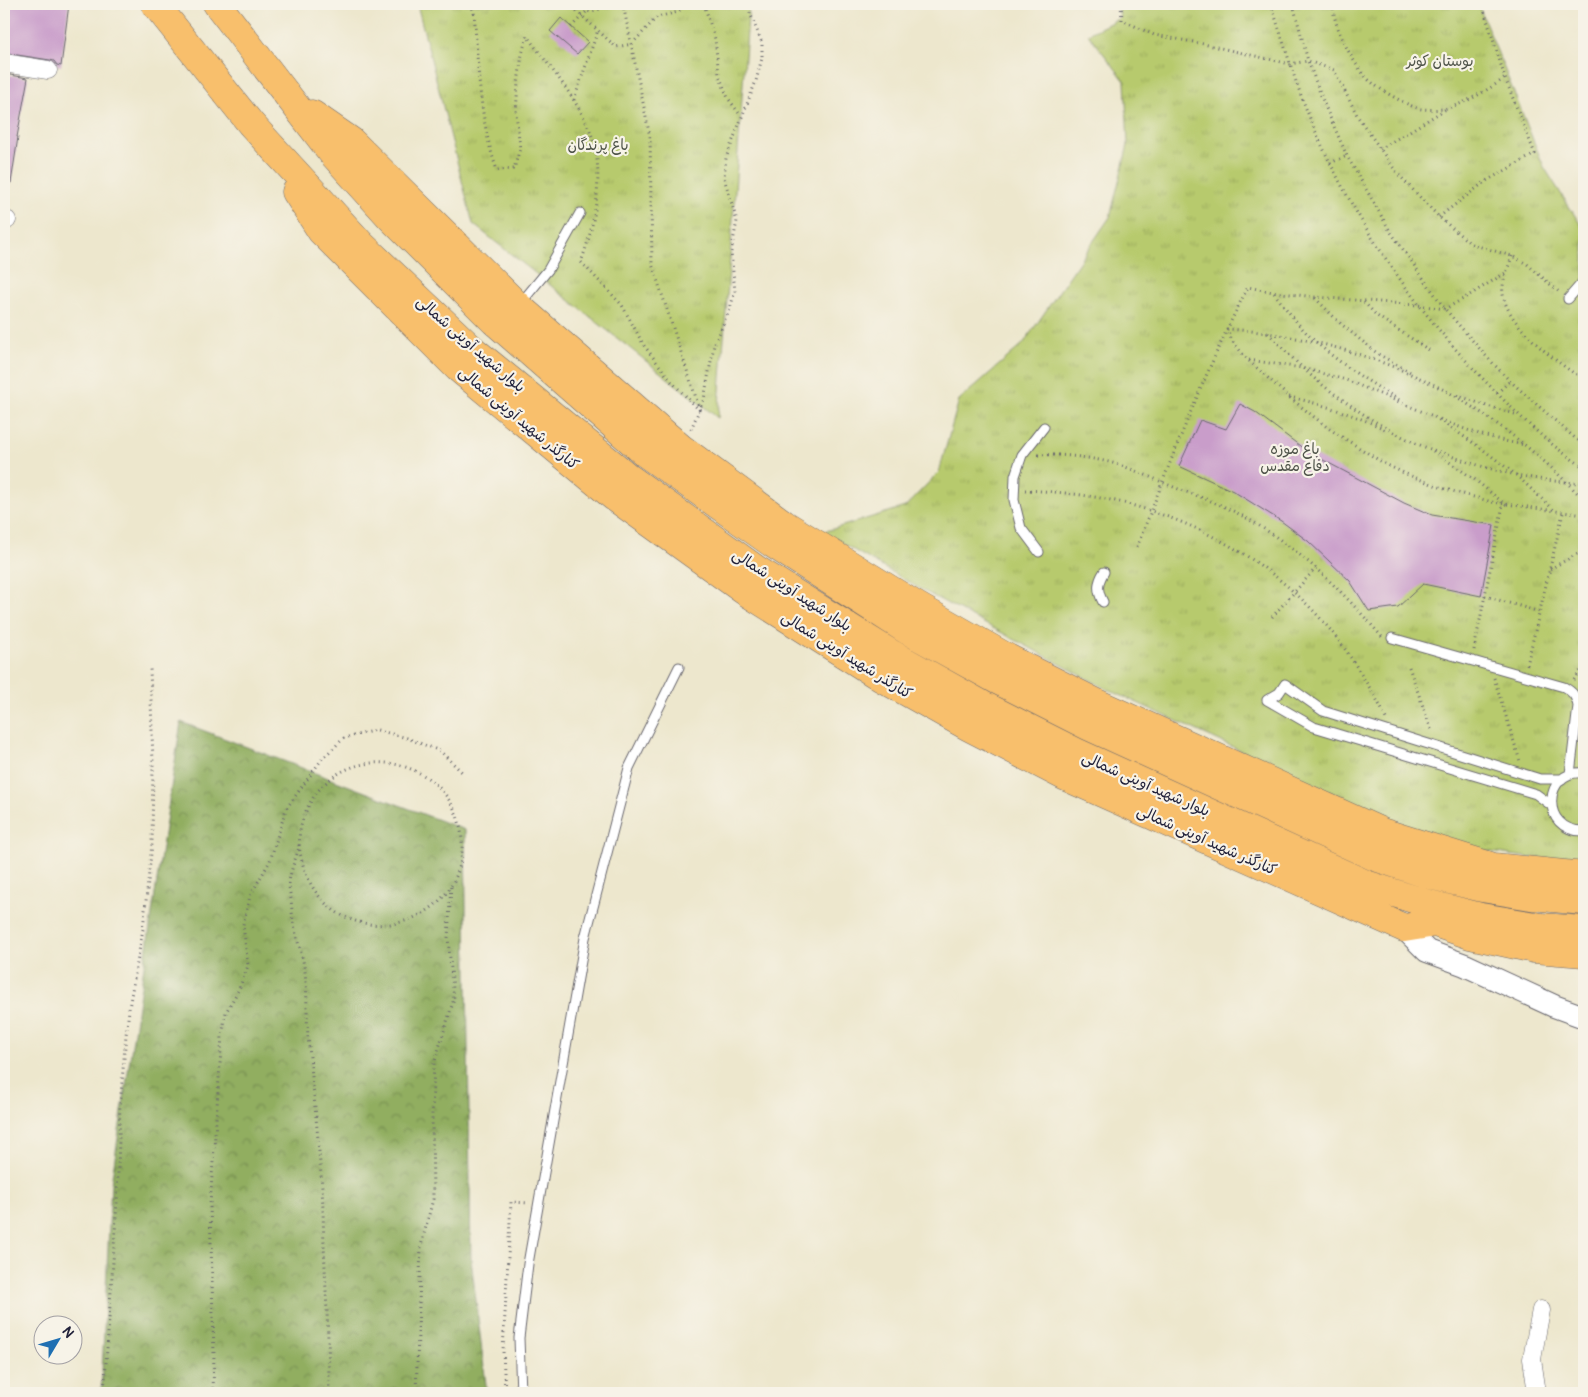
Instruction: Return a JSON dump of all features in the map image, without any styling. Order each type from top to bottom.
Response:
[{"type":"main road","name":"بلوار شهید آوینی شمالی","points":[[155,4],[251,124],[362,245],[472,349],[628,477],[756,569],[892,654],[983,705],[1076,752],[1366,884],[1422,902],[1480,917],[1541,927],[1584,930]]},
{"type":"main road","name":"بلوار شهید آوینی شمالی","points":[[217,4],[332,153],[404,232],[494,321],[645,453],[773,544],[905,629],[997,680],[1088,726],[1375,857],[1429,875],[1482,888],[1531,896],[1584,901]]},
{"type":"main road","points":[[291,100],[351,141],[518,306],[681,448],[784,524],[917,606],[1008,658],[1099,704],[1382,832],[1494,867],[1584,876]]},
{"type":"main road","name":"کنارگذر شهید آوینی شمالی","points":[[251,124],[321,231],[458,368],[614,497],[743,590],[880,677],[969,727],[1066,777],[1404,928]]},
{"type":"main road","points":[[1404,928],[1435,923],[1470,935],[1534,949],[1584,953]]},
{"type":"street","points":[[4,63],[48,70]]},
{"type":"street","points":[[1404,928],[1427,951],[1465,965],[1554,1006],[1584,1017]]},
{"type":"street","points":[[1538,1393],[1532,1359],[1541,1310]]},
{"type":"lane","points":[[518,306],[548,270],[580,213]]},
{"type":"lane","points":[[1568,300],[1582,284],[1584,285]]},
{"type":"lane","points":[[1039,552],[1021,528],[1014,500],[1015,476],[1022,455],[1044,426]]},
{"type":"lane","points":[[1102,602],[1098,585],[1104,572]]},
{"type":"lane","points":[[1392,638],[1525,675],[1572,691],[1577,697],[1578,706],[1566,777],[1555,787],[1551,805],[1559,823],[1576,832],[1584,831]]},
{"type":"lane","points":[[521,1393],[520,1338],[528,1264],[585,938],[629,768],[679,666]]},
{"type":"lane","points":[[1551,805],[1536,794],[1314,727],[1267,700],[1279,693],[1285,684],[1323,711],[1540,779],[1566,777],[1579,772],[1584,773]]},
{"type":"path","points":[[470,4],[474,11],[481,100],[492,156],[497,170],[514,169],[520,148],[516,113],[518,83],[526,36],[574,100],[588,126],[595,146],[598,178],[595,212],[588,243],[581,262],[622,305],[642,344],[671,381],[700,411]]},
{"type":"path","points":[[570,4],[616,47],[632,44],[657,17],[678,12],[685,4]]},
{"type":"path","points":[[582,4],[587,11],[595,12],[599,10],[602,4]]},
{"type":"path","points":[[623,4],[650,137],[652,264],[700,411]]},
{"type":"path","points":[[704,4],[715,39],[719,75],[728,98],[741,116]]},
{"type":"path","points":[[681,448],[700,411],[714,345],[730,309],[735,291],[731,252],[737,221],[724,178],[726,158],[756,81],[762,58],[762,43],[750,13],[750,4]]},
{"type":"path","points":[[1121,4],[1122,20],[1154,35],[1199,43],[1290,64],[1308,61],[1334,70],[1358,117],[1397,173],[1439,217],[1471,244],[1512,256],[1527,264],[1568,300]]},
{"type":"path","points":[[1271,4],[1307,111],[1330,163],[1372,239],[1418,305],[1472,368],[1519,415],[1564,454],[1584,466]]},
{"type":"path","points":[[1293,4],[1308,61],[1347,156],[1390,231],[1444,309],[1510,381],[1584,444]]},
{"type":"path","points":[[1332,4],[1332,13],[1344,42],[1365,77],[1390,95],[1418,109],[1446,109]]},
{"type":"path","points":[[1439,217],[1486,180],[1534,154],[1505,78],[1482,4]]},
{"type":"path","points":[[571,26],[587,11]]},
{"type":"path","points":[[574,100],[598,30]]},
{"type":"path","points":[[1380,149],[1446,109],[1484,92],[1505,78]]},
{"type":"path","points":[[1330,163],[1347,156]]},
{"type":"path","points":[[1512,256],[1503,287],[1504,300],[1512,317],[1537,345],[1584,380]]},
{"type":"path","points":[[1137,547],[1162,482],[1227,329],[1248,287],[1315,297],[1418,305],[1444,309],[1463,300],[1507,272]]},
{"type":"path","points":[[1273,292],[1289,313],[1316,342],[1357,375],[1412,408]]},
{"type":"path","points":[[1315,297],[1341,324],[1378,354],[1450,393],[1526,445],[1584,500]]},
{"type":"path","points":[[1363,301],[1377,316],[1430,350]]},
{"type":"path","points":[[1227,329],[1268,333],[1316,342],[1357,354],[1422,379]]},
{"type":"path","points":[[1227,329],[1232,341],[1248,360],[1289,397],[1328,428],[1392,467],[1445,488],[1505,505],[1584,515]]},
{"type":"path","points":[[1268,333],[1302,368],[1339,397],[1399,435]]},
{"type":"path","points":[[1248,360],[1302,368],[1346,380],[1465,430],[1526,445]]},
{"type":"path","points":[[1497,393],[1510,381]]},
{"type":"path","points":[[1450,393],[1519,415]]},
{"type":"path","points":[[1289,397],[1320,404],[1357,416],[1428,448],[1461,460],[1515,474],[1568,483],[1584,483]]},
{"type":"path","points":[[1432,416],[1481,448],[1515,474],[1556,512]]},
{"type":"path","points":[[1428,448],[1474,479],[1505,505]]},
{"type":"path","points":[[1022,455],[1058,455],[1110,462],[1239,514],[1268,531],[1316,568],[1341,592],[1384,640],[1392,638]]},
{"type":"path","points":[[1015,489],[1105,499],[1151,511],[1194,527],[1251,558],[1294,592],[1317,614],[1351,658],[1382,708],[1391,732]]},
{"type":"path","points":[[1472,661],[1505,505]]},
{"type":"path","points":[[1525,675],[1563,513]]},
{"type":"path","points":[[1550,569],[1584,550]]},
{"type":"path","points":[[1272,617],[1316,568]]},
{"type":"path","points":[[1485,596],[1540,612]]},
{"type":"path","points":[[1491,666],[1524,774]]},
{"type":"path","points":[[1568,689],[1584,666]]},
{"type":"path","points":[[104,1393],[117,1203],[120,1106],[126,1036],[143,929],[152,844],[153,763],[150,667]]},
{"type":"path","points":[[1409,668],[1437,747]]},
{"type":"path","points":[[213,1393],[210,1205],[226,1012],[239,990],[248,966],[243,925],[250,896],[270,861],[286,809],[322,758],[344,738],[377,730],[407,738],[440,751],[464,774]]},
{"type":"path","points":[[299,845],[304,873],[319,897],[329,907],[354,921],[382,925],[410,920],[422,914],[444,896],[452,884],[457,871],[461,858],[462,844],[461,829],[454,809],[443,792],[433,782],[415,770],[395,764],[373,763],[352,767],[339,773],[318,792],[304,817],[300,831],[299,845],[289,883],[293,922],[305,972],[308,1042],[321,1166],[329,1345],[329,1393]]},
{"type":"path","points":[[416,1393],[421,1246],[433,1199],[432,1114],[434,1064],[454,999],[448,938],[452,884]]},
{"type":"path","points":[[505,1393],[503,1351],[511,1202],[538,1204]]},
{"type":"green space","name":"باغ پرندگان","points":[[417,4],[749,4],[718,418],[473,224]]},
{"type":"green space","name":"باغ موزه دفاع مقدس","points":[[1118,4],[1478,4],[1544,167],[1584,230],[1584,863],[1559,862],[1477,850],[1391,820],[1105,688],[922,590],[823,532],[905,507],[939,472],[959,400],[1023,344],[1110,217],[1128,145],[1125,81],[1088,34],[1120,18]]},
{"type":"green space","points":[[181,722],[465,830],[471,1259],[487,1393],[101,1393],[111,1184]]},
{"type":"building","points":[[4,4],[69,4],[61,66],[50,60],[4,53]]},
{"type":"building","points":[[561,18],[588,42],[577,54],[550,31]]},
{"type":"building","points":[[4,74],[28,78],[11,183],[4,182]]},
{"type":"building","points":[[1240,404],[1255,412],[1308,452],[1404,503],[1432,515],[1494,525],[1481,596],[1423,584],[1398,607],[1369,611],[1350,581],[1308,541],[1281,521],[1233,491],[1179,466],[1200,420],[1226,429]]},
{"type":"park label","name":"بوستان کوثر","points":[[1440,61]]}]
